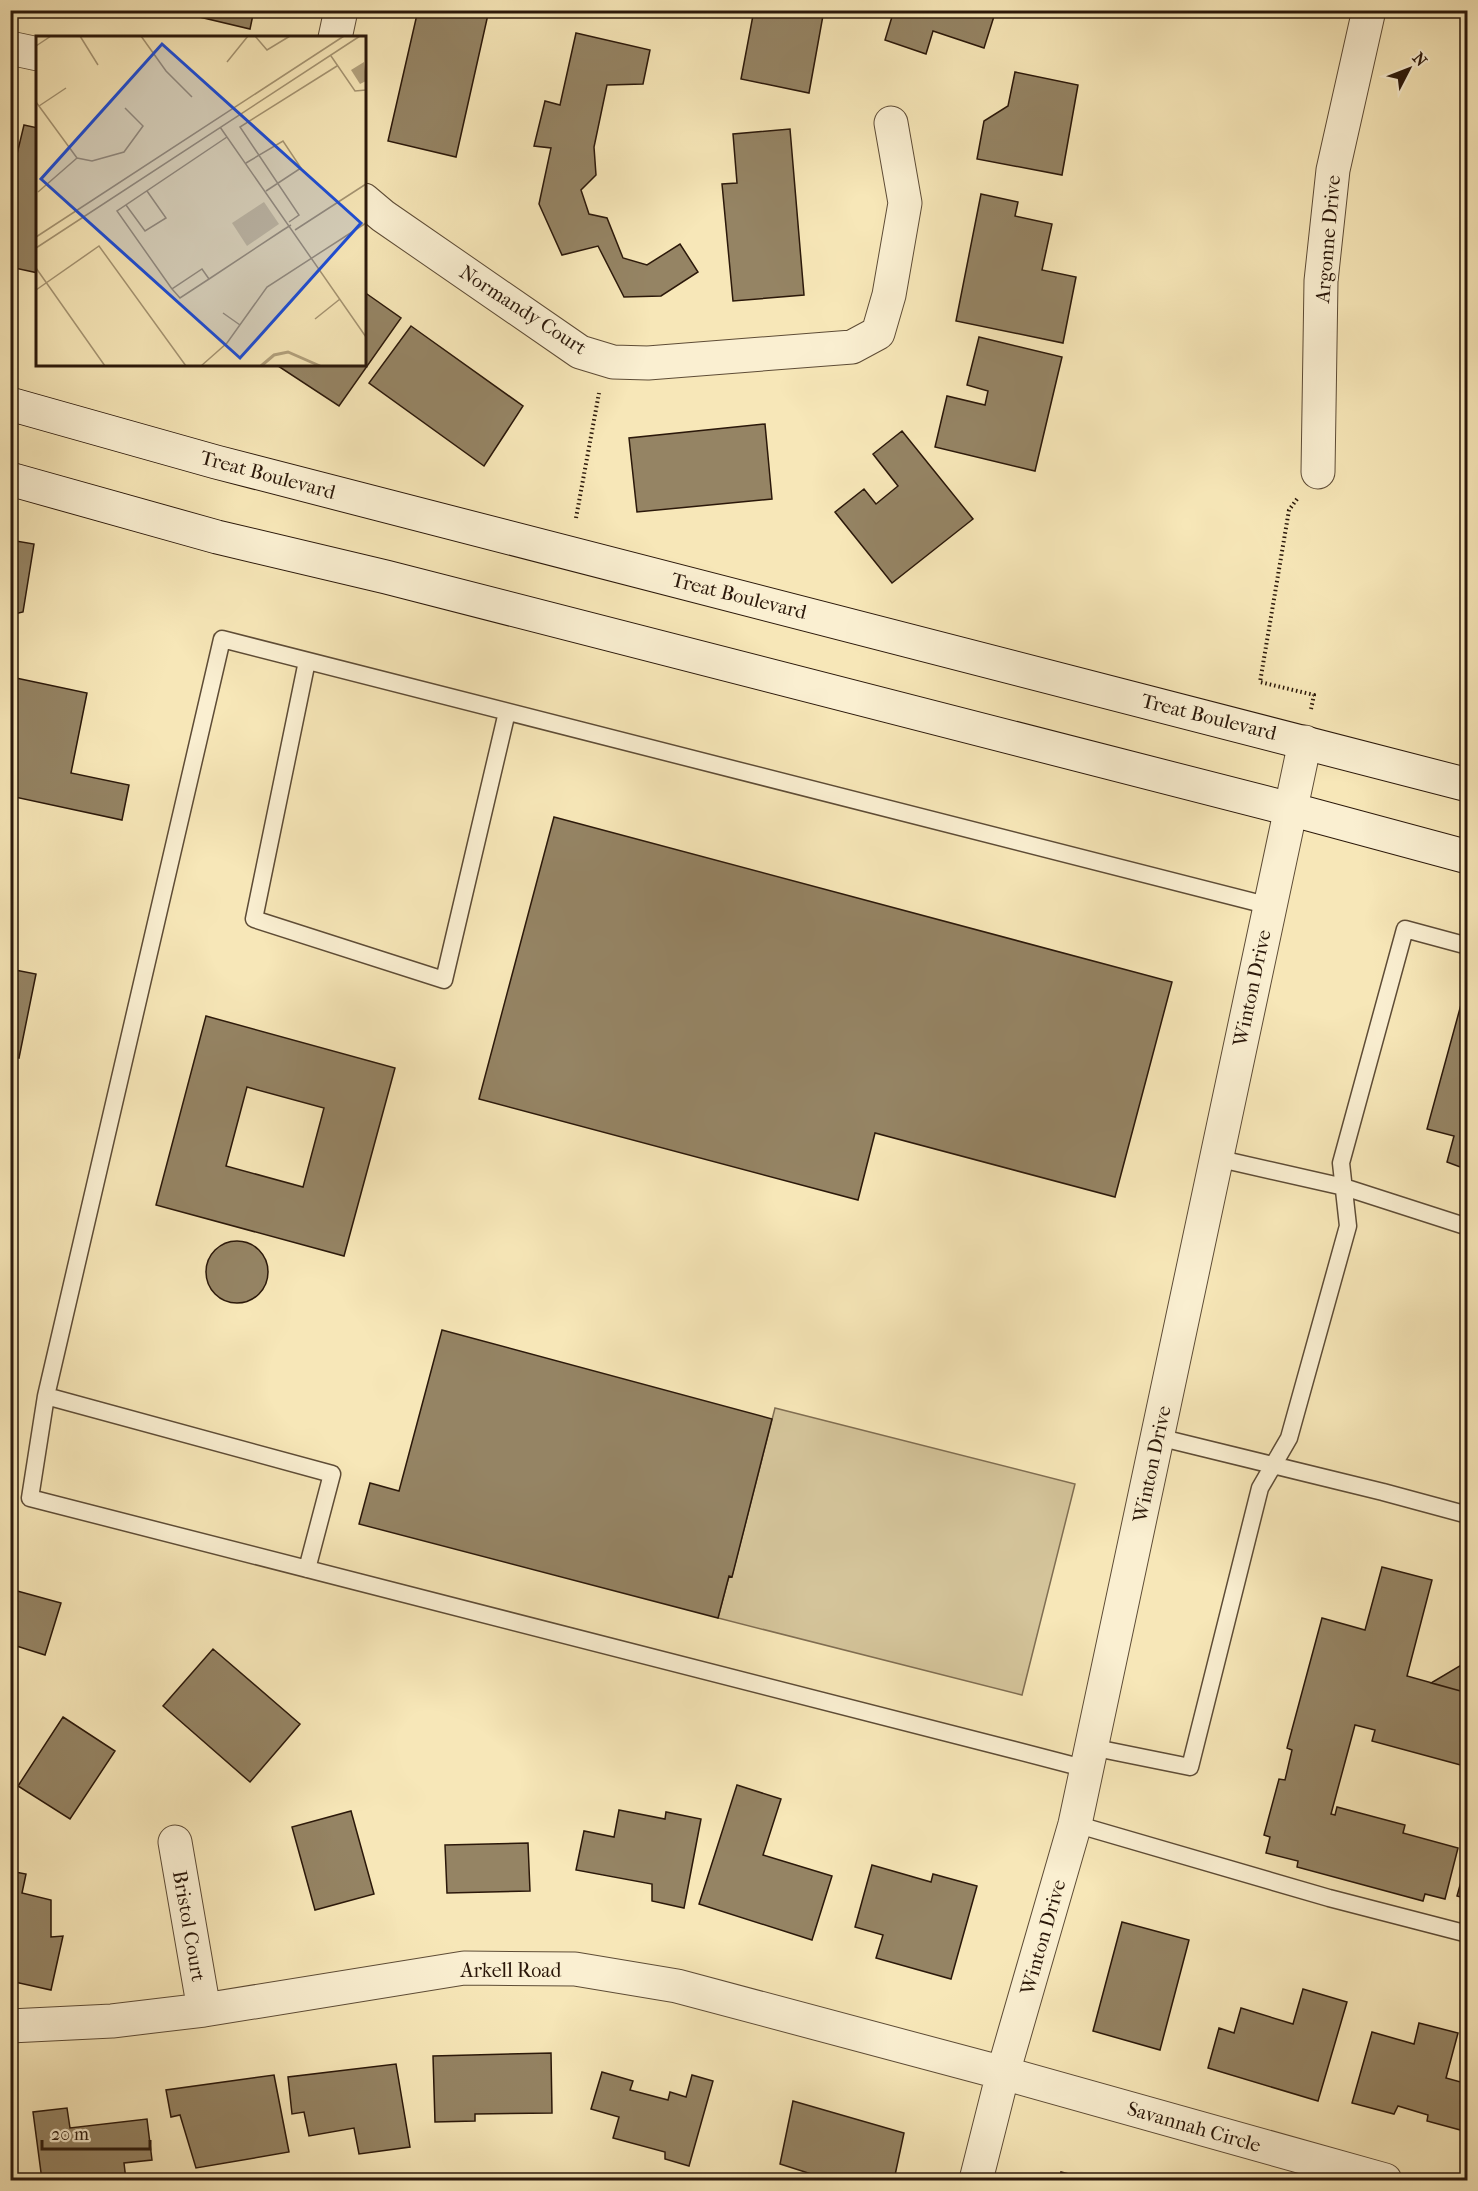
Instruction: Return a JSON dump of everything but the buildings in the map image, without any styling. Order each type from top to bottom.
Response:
[{"type":"street","points":[[335,36],[341,10]]},
{"type":"street","name":"Argonne Drive","points":[[1318,472],[1321,281],[1334,170],[1369,10]]},
{"type":"street","points":[[10,48],[36,54]]},
{"type":"street","name":"Normandy Court","points":[[366,202],[383,216],[580,352],[613,362],[648,363],[852,347],[878,333],[889,295],[905,203],[891,123]]},
{"type":"street","name":"Treat Boulevard","points":[[10,404],[216,462],[1467,785]]},
{"type":"street","points":[[10,479],[217,537],[398,580],[1290,808],[1467,856]]},
{"type":"street","name":"Winton Drive","points":[[976,2181],[1004,2073],[1075,1824],[1305,742]]},
{"type":"street","name":"Bristol Court","points":[[175,1842],[204,2010]]},
{"type":"street","name":"Arkell Road","points":[[10,2026],[112,2020],[204,2010],[464,1968],[575,1969],[677,1986],[1004,2073]]},
{"type":"street","name":"Savannah Circle","points":[[1004,2073],[1385,2181]]},
{"type":"lane","points":[[1270,906],[222,639],[46,1396],[30,1498],[307,1569],[1089,1758],[1190,1767],[1260,1488],[1275,1466],[1289,1438],[1348,1226],[1341,1162],[1406,929],[1467,946]]},
{"type":"lane","points":[[307,661],[254,919],[444,980],[507,712]]},
{"type":"lane","points":[[1216,1158],[1344,1187],[1467,1227]]},
{"type":"lane","points":[[46,1396],[332,1474],[307,1569]]},
{"type":"lane","points":[[1158,1437],[1467,1515]]},
{"type":"lane","points":[[1075,1824],[1329,1898],[1467,1934]]},
{"type":"path","points":[[570,553],[605,359]]},
{"type":"path","points":[[1305,742],[1314,695],[1260,682],[1289,510],[1318,472]]},
{"type":"shaded area","points":[[775,1408],[1075,1484],[1022,1695],[718,1618],[729,1576],[732,1576]]}]
